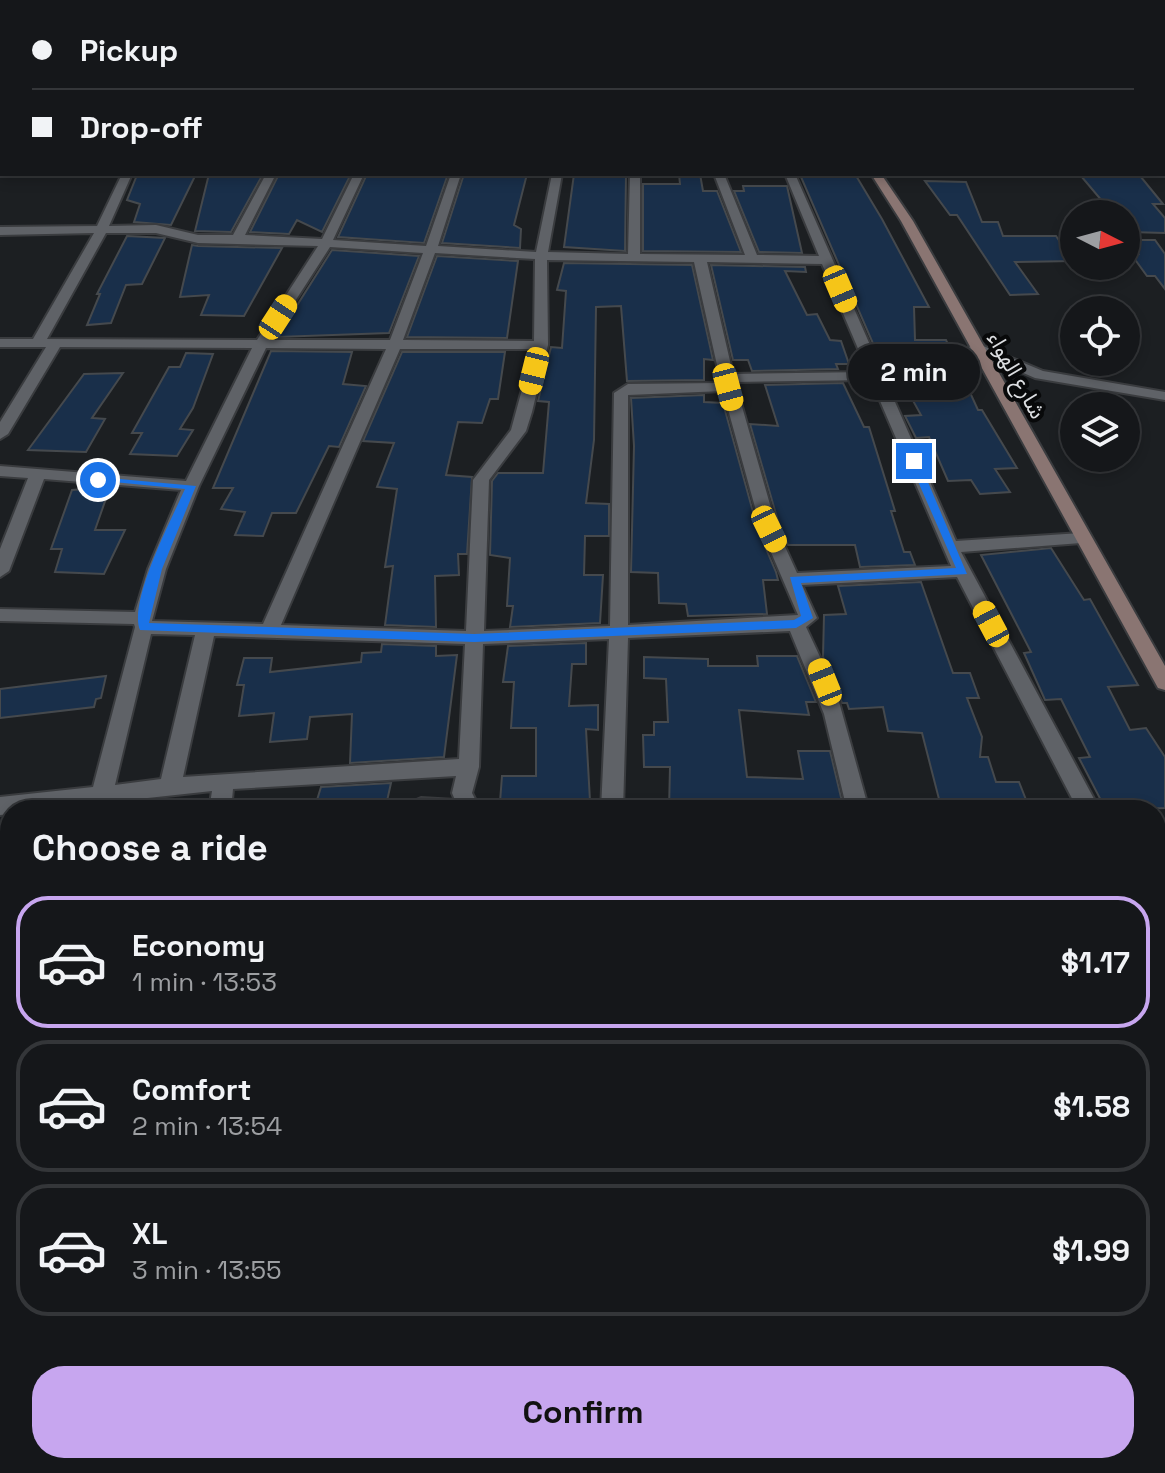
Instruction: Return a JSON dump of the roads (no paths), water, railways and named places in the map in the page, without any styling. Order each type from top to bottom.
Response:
[{"type":"street","points":[[37,344],[102,229],[126,176]]},
{"type":"street","points":[[237,238],[270,176]]},
{"type":"street","points":[[101,800],[157,569],[191,486],[262,342],[325,245],[358,176]]},
{"type":"street","points":[[269,632],[358,433],[433,248],[455,176]]},
{"type":"street","points":[[470,800],[462,793],[469,767],[481,480],[518,431],[541,345],[541,256],[557,176]]},
{"type":"street","points":[[634,257],[635,176]]},
{"type":"street","points":[[720,176],[753,260]]},
{"type":"street","points":[[791,176],[950,547],[1084,800]]},
{"type":"street","name":"شارع الهواء","points":[[877,176],[907,221],[1081,538],[1165,683]]},
{"type":"street","points":[[0,231],[156,229],[198,239],[237,238],[541,256],[828,260]]},
{"type":"street","points":[[0,615],[206,629],[474,638],[796,624],[808,618],[794,579],[769,529],[727,382],[700,259]]},
{"type":"street","points":[[0,343],[394,342],[541,345]]},
{"type":"street","points":[[0,434],[55,344]]},
{"type":"street","points":[[976,347],[1040,375],[1165,396]]},
{"type":"street","points":[[612,800],[619,631],[621,393],[628,388],[878,376]]},
{"type":"street","points":[[0,471],[191,486]]},
{"type":"street","points":[[0,571],[37,476]]},
{"type":"street","points":[[950,547],[1081,538]]},
{"type":"street","points":[[794,579],[963,571]]},
{"type":"street","points":[[796,624],[815,658],[834,706],[856,800]]},
{"type":"street","points":[[170,787],[206,629]]},
{"type":"street","points":[[113,800],[170,787],[223,781],[469,767]]},
{"type":"street","points":[[221,800],[223,781]]}]
